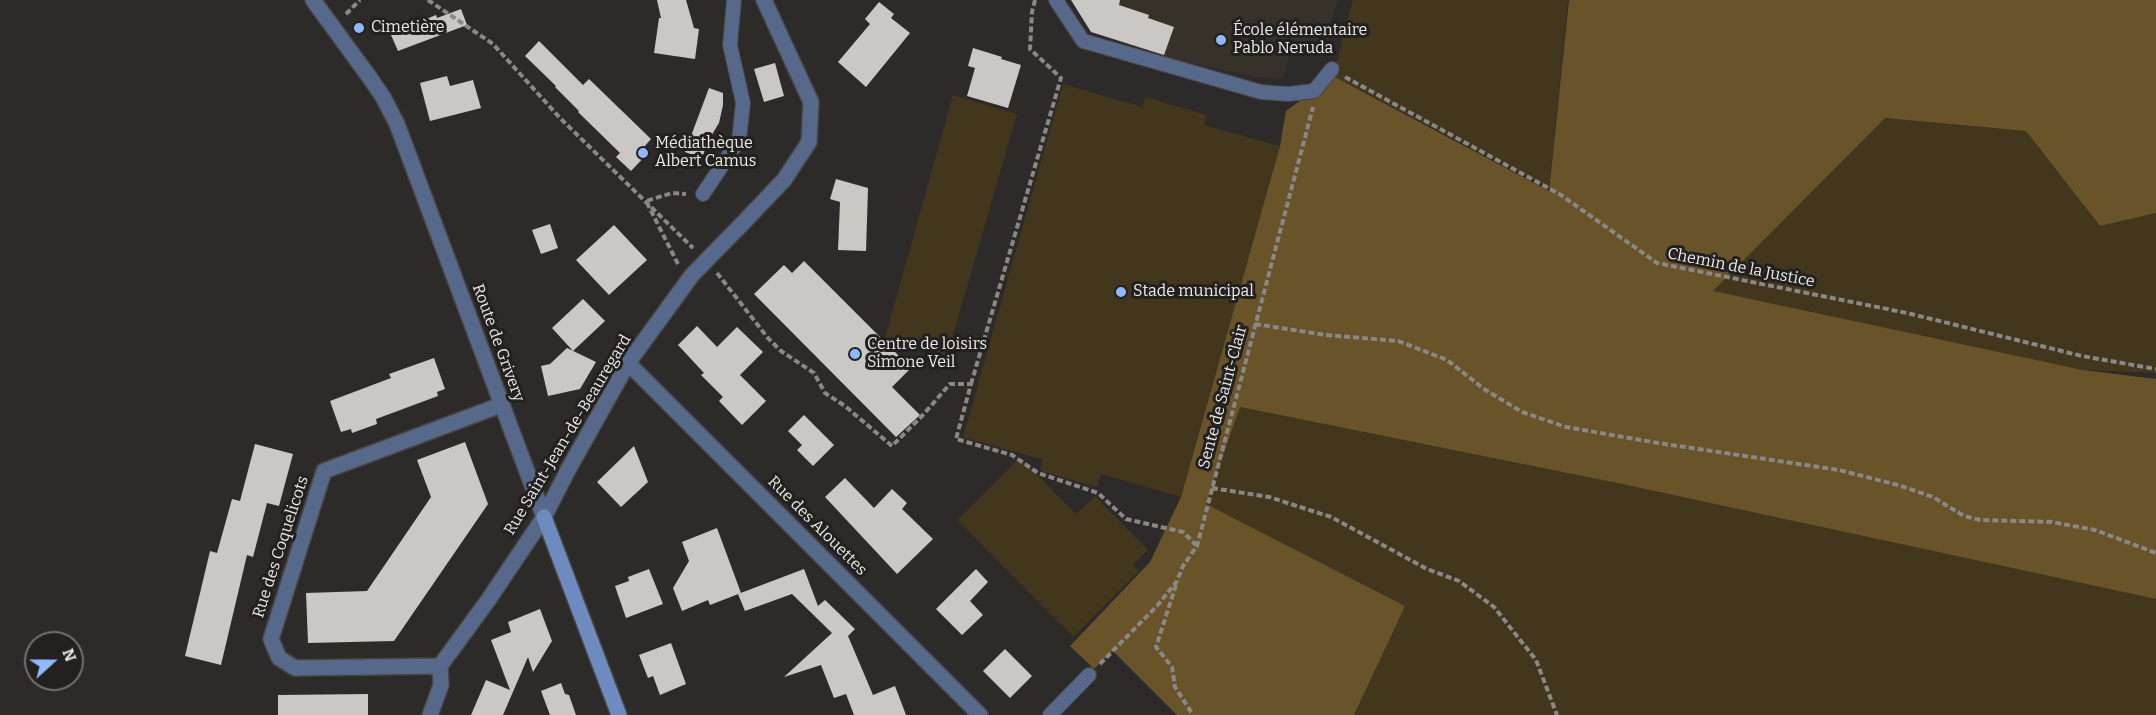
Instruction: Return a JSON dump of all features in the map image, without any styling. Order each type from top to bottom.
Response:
[{"type":"street","name":"Route de Grivery","points":[[313,0],[391,111],[619,715]]},
{"type":"street","name":"Rue Saint-Jean-de-Beauregard","points":[[440,666],[489,599],[544,517],[628,363],[691,277],[784,180],[809,142],[811,102],[764,0]]},
{"type":"street","name":"Rue des Alouettes","points":[[628,363],[980,715]]},
{"type":"street","name":"Rue des Coquelicots","points":[[440,666],[295,668],[279,658],[271,639],[324,471],[501,405]]},
{"type":"street","points":[[430,715],[441,685],[440,666]]},
{"type":"lane","points":[[703,194],[739,140],[743,104],[730,45],[734,0]]},
{"type":"lane","points":[[1056,0],[1083,41],[1261,92],[1288,94],[1314,91],[1332,69]]},
{"type":"lane","points":[[1050,715],[1089,675]]},
{"type":"path","points":[[428,0],[492,44]]},
{"type":"path","points":[[1035,0],[1030,49],[1061,78],[956,439],[1012,455],[1038,473],[1098,493],[1126,519],[1183,532],[1197,546]]},
{"type":"path","name":"Chemin de la Justice","points":[[1332,69],[1561,195],[1658,263],[1907,313],[2082,356],[2156,369]]},
{"type":"path","name":"Sente de Saint-Clair","points":[[1089,675],[1157,606],[1177,581],[1183,566],[1197,546],[1313,110],[1314,91]]},
{"type":"path","points":[[691,277],[676,261],[646,201],[672,194],[703,194]]},
{"type":"path","points":[[1256,324],[1398,341],[1447,360],[1484,389],[1522,412],[1566,427],[1839,470],[1898,485],[1933,497],[1965,516],[1980,520],[2052,522],[2084,528],[2156,553]]},
{"type":"path","points":[[892,446],[950,384],[971,384]]},
{"type":"path","points":[[1212,488],[1269,497],[1331,517],[1426,568],[1459,581],[1494,607],[1536,660],[1557,715]]},
{"type":"path","points":[[1177,581],[1156,647],[1172,667],[1174,687],[1194,715]]},
{"type":"shaded area","name":"École élémentaire Pablo Neruda","points":[[1071,0],[1338,0],[1324,46],[1302,53],[1290,50],[1283,79],[1255,77],[1163,57],[1098,34],[1090,30]]},
{"type":"shaded area","points":[[1353,0],[1568,0],[1549,188],[1333,76]]},
{"type":"shaded area","points":[[1569,0],[2156,0],[2156,213],[2100,226],[2026,131],[1885,118],[1713,291],[2083,370],[2156,379],[2156,599],[1622,484],[1240,407],[1206,504],[1405,606],[1354,715],[1177,715],[1113,651],[1094,669],[1070,646],[1150,562],[1181,497],[1280,146],[1286,111],[1333,76],[1549,191]]},
{"type":"shaded area","name":"Stade municipal","points":[[1063,84],[1142,107],[1146,97],[1207,115],[1204,125],[1280,146],[1181,497],[1101,474],[1097,487],[1040,471],[1043,460],[963,437]]},
{"type":"shaded area","points":[[953,95],[1017,114],[947,356],[884,341]]},
{"type":"shaded area","points":[[1884,118],[2026,131],[2100,226],[2156,213],[2156,373],[2083,370],[1712,292]]},
{"type":"shaded area","points":[[1240,407],[1622,484],[2156,599],[2156,715],[1354,715],[1404,606],[1206,504]]},
{"type":"shaded area","points":[[1020,457],[1076,514],[1095,496],[1148,550],[1133,565],[1139,571],[1073,637],[957,520]]},
{"type":"building","points":[[657,0],[686,0],[694,28],[699,29],[695,59],[654,53],[659,18],[661,18]]},
{"type":"building","points":[[1071,0],[1120,0],[1119,5],[1149,15],[1148,18],[1174,27],[1164,55],[1091,32]]},
{"type":"building","points":[[879,2],[894,14],[891,18],[910,33],[866,87],[838,62],[870,24],[865,19]]},
{"type":"building","points":[[461,9],[467,25],[398,51],[391,35],[436,15],[437,18]]},
{"type":"building","points":[[539,41],[583,85],[589,79],[651,139],[644,147],[649,152],[631,171],[616,157],[620,153],[525,56]]},
{"type":"building","points":[[973,48],[1021,65],[1008,108],[967,96],[975,68],[968,66]]},
{"type":"building","points":[[775,63],[784,96],[764,102],[754,69]]},
{"type":"building","points":[[447,76],[450,86],[473,80],[481,108],[430,121],[420,83]]},
{"type":"building","points":[[709,88],[723,93],[723,105],[719,123],[708,141],[702,158],[685,152]]},
{"type":"building","points":[[836,179],[868,188],[866,251],[838,250],[840,202],[830,199]]},
{"type":"building","points":[[550,224],[558,248],[541,254],[532,230]]},
{"type":"building","points":[[614,225],[647,260],[609,295],[576,260]]},
{"type":"building","name":"Centre de loisirs Simone Veil","points":[[804,261],[911,368],[892,387],[920,415],[896,437],[754,294],[784,265],[792,273]]},
{"type":"building","points":[[583,299],[605,321],[573,351],[552,328]]},
{"type":"building","points":[[697,326],[717,347],[737,327],[763,352],[740,375],[766,401],[742,425],[719,401],[723,397],[701,375],[704,373],[678,345]]},
{"type":"building","points":[[567,348],[596,362],[580,389],[548,396],[541,366],[550,364]]},
{"type":"building","points":[[434,358],[445,389],[437,392],[438,396],[376,419],[377,424],[352,433],[351,429],[341,432],[330,401],[391,378],[389,374]]},
{"type":"building","points":[[804,415],[834,445],[813,466],[797,450],[802,445],[788,431]]},
{"type":"building","points":[[465,442],[488,504],[394,641],[308,643],[306,593],[367,591],[431,497],[417,460]]},
{"type":"building","points":[[255,444],[293,454],[279,506],[267,503],[253,557],[247,555],[221,665],[185,656],[210,551],[217,553],[232,499],[240,501]]},
{"type":"building","points":[[634,446],[648,482],[621,507],[597,482]]},
{"type":"building","points":[[845,478],[874,508],[892,489],[907,503],[902,509],[933,539],[897,574],[825,497]]},
{"type":"building","points":[[717,528],[741,593],[710,605],[708,600],[682,611],[673,588],[689,561],[682,542]]},
{"type":"building","points":[[649,569],[663,604],[626,618],[615,586],[629,581],[628,577]]},
{"type":"building","points":[[804,569],[818,606],[825,600],[855,629],[848,636],[873,695],[895,686],[906,715],[854,715],[846,694],[834,698],[821,665],[784,677],[832,633],[792,594],[745,611],[738,594]]},
{"type":"building","points":[[976,569],[988,582],[970,601],[983,615],[962,635],[936,609]]},
{"type":"building","points":[[540,609],[552,641],[533,672],[528,657],[503,715],[471,715],[486,680],[510,690],[491,640],[511,632],[508,622]]},
{"type":"building","points":[[671,643],[686,684],[660,695],[653,676],[648,678],[639,655]]},
{"type":"building","points":[[1005,649],[1032,676],[1010,698],[983,671]]},
{"type":"building","points":[[561,683],[565,694],[569,695],[576,715],[550,715],[541,691]]},
{"type":"building","points":[[368,694],[368,715],[278,715],[278,695]]},
{"type":"place","name":"Cimetière","points":[[359,28]]},
{"type":"place","name":"École élémentaire Pablo Neruda","points":[[1221,40]]},
{"type":"place","name":"Médiathèque Albert Camus","points":[[643,153]]},
{"type":"place","name":"Stade municipal","points":[[1121,292]]},
{"type":"place","name":"Centre de loisirs Simone Veil","points":[[855,354]]}]
